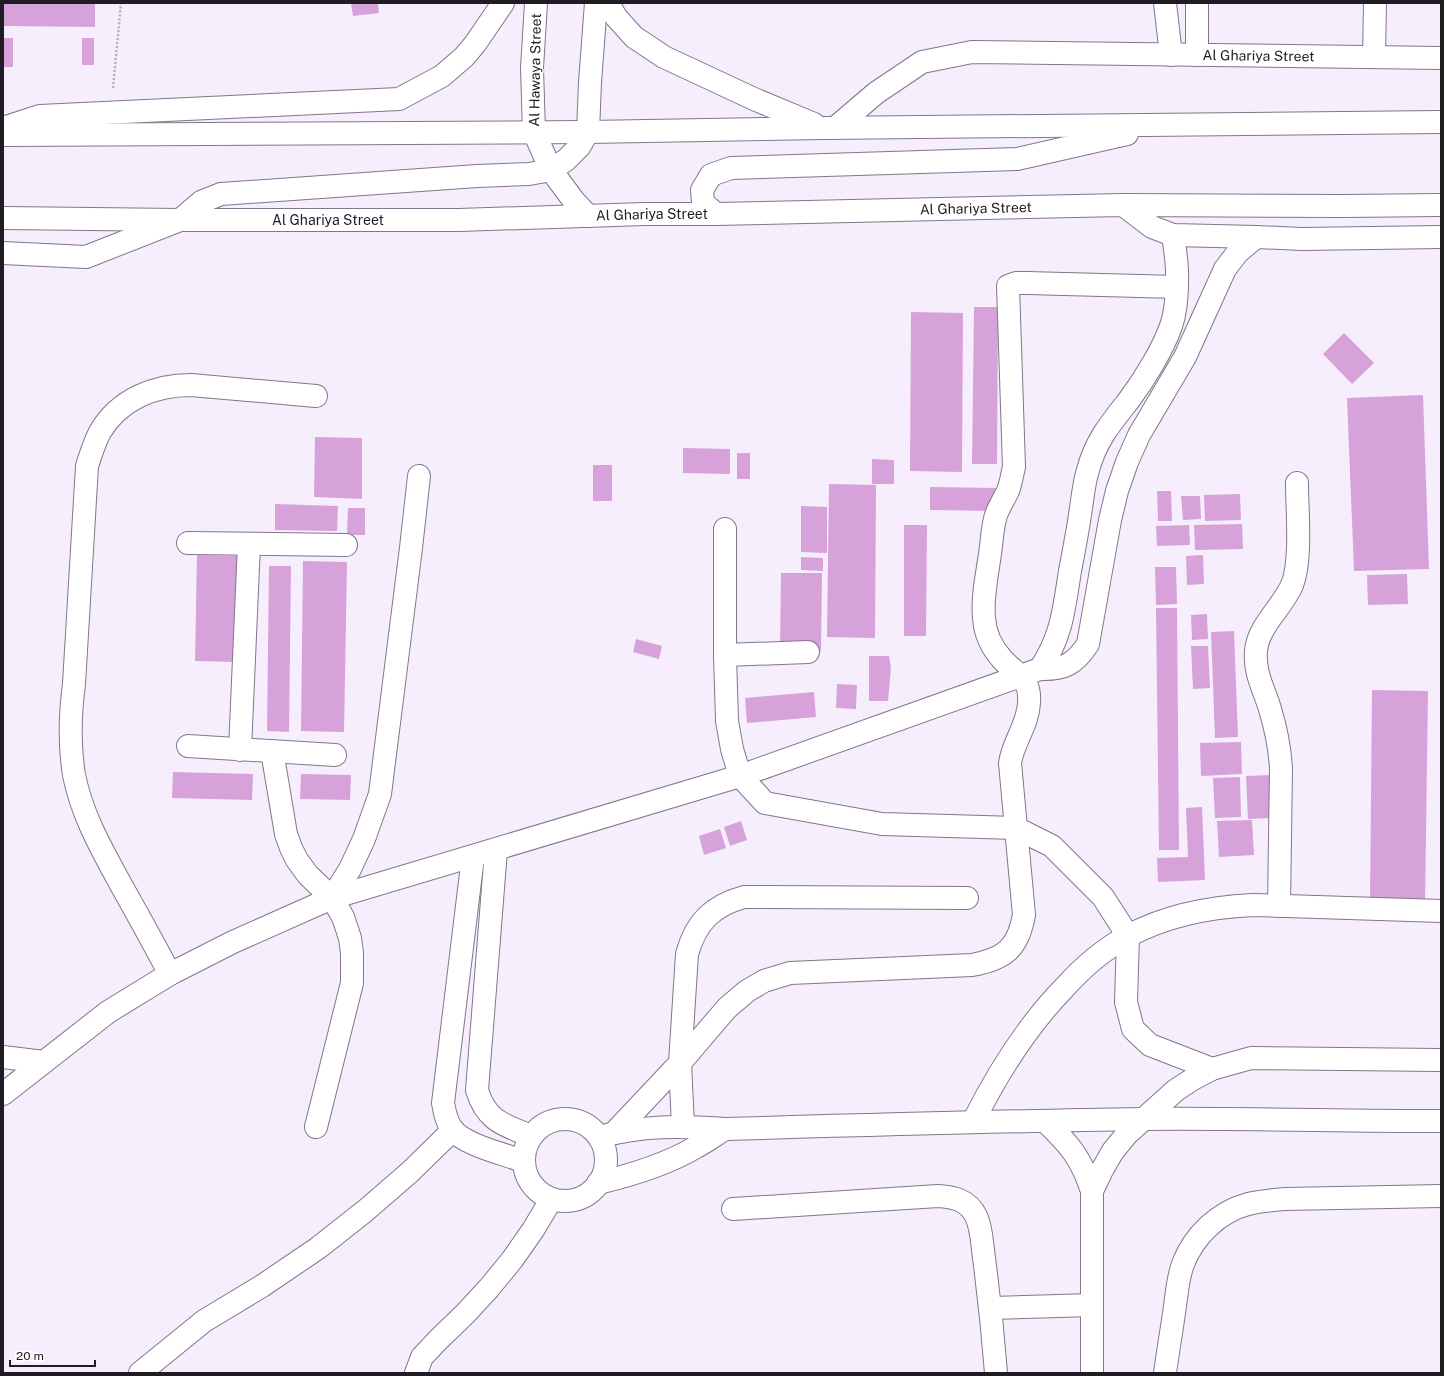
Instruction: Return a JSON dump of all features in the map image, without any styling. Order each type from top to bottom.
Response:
[{"type":"street","points":[[3,128],[40,116],[399,98],[442,76],[464,57],[475,44],[503,3]]},
{"type":"street","name":"Al Hawaya Street","points":[[536,3],[532,68],[534,132],[551,170],[574,201],[588,216]]},
{"type":"street","points":[[180,220],[201,202],[221,194],[477,176],[529,174],[551,170],[566,160],[579,147],[588,132],[596,3]]},
{"type":"street","points":[[608,3],[616,17],[634,37],[664,57],[754,99],[829,128]]},
{"type":"street","points":[[1165,3],[1171,55]]},
{"type":"street","points":[[1197,3],[1197,55]]},
{"type":"street","points":[[1374,57],[1375,3]]},
{"type":"street","name":"Al Ghariya Street","points":[[829,128],[876,93],[922,62],[972,52],[1441,58]]},
{"type":"street","points":[[3,135],[588,132],[1441,122]]},
{"type":"street","points":[[716,214],[703,203],[702,190],[710,175],[731,168],[1017,159],[1167,125]]},
{"type":"street","points":[[1123,205],[1152,227],[1173,236],[1256,236],[1302,239],[1441,237]]},
{"type":"street","name":"Al Ghariya Street","points":[[3,218],[180,220],[451,220],[1123,205],[1441,205]]},
{"type":"street","points":[[1302,239],[1343,206]]},
{"type":"street","name":"Al Ghariya Street","points":[[3,253],[86,257],[180,220]]},
{"type":"street","points":[[1173,236],[1178,279],[1175,308],[1171,326],[1159,352],[1129,399],[1102,435],[1094,452],[1083,489],[1062,620],[1054,646],[1031,672],[1028,688],[1029,702],[1027,716],[1013,747],[1010,763],[1024,914],[1022,930],[1014,944],[1002,956],[988,962],[972,965],[790,973],[764,980],[747,991],[727,1008],[680,1063],[607,1135],[604,1148],[606,1161],[604,1173],[590,1194],[578,1200],[565,1202],[551,1200],[541,1194],[532,1185],[526,1173],[523,1161],[525,1148],[531,1136],[540,1127],[552,1121],[565,1119],[577,1121],[607,1135],[637,1128],[683,1126],[725,1129],[1143,1119],[1441,1121]]},
{"type":"street","points":[[3,1094],[108,1012],[170,974],[233,942],[332,898],[740,776],[1031,672],[1054,670],[1068,665],[1080,656],[1088,644],[1110,520],[1117,491],[1127,462],[1154,409],[1185,357],[1225,269],[1238,252],[1256,236]]},
{"type":"street","points":[[1031,672],[1010,668],[993,646],[987,634],[983,607],[992,529],[996,515],[1008,491],[1014,467],[1008,286],[1027,283],[1177,287]]},
{"type":"street","points":[[170,974],[93,833],[82,805],[74,775],[70,714],[74,684],[87,466],[101,431],[112,416],[126,404],[141,395],[157,389],[174,385],[191,385],[316,396]]},
{"type":"street","points":[[1129,399],[1154,409]]},
{"type":"street","points":[[332,898],[350,870],[364,839],[380,794],[419,476]]},
{"type":"street","points":[[1279,906],[1280,748],[1270,708],[1256,670],[1256,650],[1262,632],[1284,601],[1292,584],[1296,565],[1297,483]]},
{"type":"street","points":[[725,530],[725,655],[727,721],[732,749],[740,776],[765,803],[882,824],[1016,828],[1052,846],[1103,897],[1128,936],[1126,1002],[1132,1029],[1150,1045],[1212,1069]]},
{"type":"street","points":[[188,543],[346,545]]},
{"type":"street","points":[[240,750],[249,544]]},
{"type":"street","points":[[725,655],[808,652]]},
{"type":"street","points":[[188,746],[335,755]]},
{"type":"street","points":[[272,751],[286,834],[291,848],[297,860],[308,875],[332,898],[343,917],[350,938],[353,968],[352,983],[316,1127]]},
{"type":"street","points":[[496,850],[478,1090],[480,1101],[491,1117],[500,1123],[531,1136]]},
{"type":"street","points":[[473,857],[443,1103],[446,1118],[453,1130],[464,1140],[523,1161]]},
{"type":"street","points":[[683,1126],[680,1063],[687,954],[691,940],[698,927],[707,916],[718,907],[730,901],[744,897],[967,898]]},
{"type":"street","points":[[973,1122],[989,1089],[1007,1059],[1027,1029],[1050,1001],[1103,951],[1128,936],[1158,922],[1201,910],[1227,906],[1253,905],[1441,911]]},
{"type":"street","points":[[3,1057],[44,1062]]},
{"type":"street","points":[[1092,1191],[1113,1151],[1127,1134],[1176,1090],[1212,1069],[1251,1058],[1441,1060]]},
{"type":"street","points":[[1046,1122],[1075,1152],[1085,1171],[1092,1191],[1092,1373]]},
{"type":"street","points":[[598,1183],[632,1174],[664,1163],[695,1148],[725,1129]]},
{"type":"street","points":[[140,1373],[204,1321],[269,1282],[318,1248],[359,1216],[410,1172],[453,1130]]},
{"type":"street","points":[[733,1209],[938,1196],[952,1197],[966,1204],[976,1216],[980,1230],[991,1308],[996,1373]]},
{"type":"street","points":[[1165,1373],[1178,1282],[1183,1264],[1191,1248],[1202,1233],[1215,1220],[1248,1204],[1285,1199],[1441,1196]]},
{"type":"street","points":[[416,1373],[422,1357],[465,1314],[512,1260],[551,1200]]},
{"type":"street","points":[[991,1308],[1092,1305]]},
{"type":"path","points":[[110,112],[121,3]]},
{"type":"building","points":[[4,3],[95,3],[95,27],[4,26]]},
{"type":"building","points":[[351,3],[378,3],[379,13],[353,16]]},
{"type":"building","points":[[3,38],[13,38],[13,67],[3,67]]},
{"type":"building","points":[[82,38],[94,38],[94,65],[82,65]]},
{"type":"building","points":[[974,307],[998,307],[997,464],[972,464]]},
{"type":"building","points":[[911,312],[963,313],[962,472],[910,471]]},
{"type":"building","points":[[1344,333],[1374,363],[1352,384],[1323,354]]},
{"type":"building","points":[[1423,395],[1429,569],[1354,571],[1347,398]]},
{"type":"building","points":[[315,437],[362,438],[362,499],[314,497]]},
{"type":"building","points":[[683,448],[730,449],[730,474],[683,473]]},
{"type":"building","points":[[737,453],[750,453],[750,479],[737,479]]},
{"type":"building","points":[[872,459],[894,460],[894,484],[872,484]]},
{"type":"building","points":[[593,465],[612,465],[612,501],[593,501]]},
{"type":"building","points":[[829,484],[876,485],[875,638],[827,637]]},
{"type":"building","points":[[930,487],[998,488],[998,511],[930,510]]},
{"type":"building","points":[[1157,491],[1171,491],[1172,521],[1158,521]]},
{"type":"building","points":[[1240,494],[1241,520],[1205,521],[1204,495]]},
{"type":"building","points":[[1181,496],[1200,496],[1201,519],[1183,520]]},
{"type":"building","points":[[275,504],[338,506],[337,531],[275,530]]},
{"type":"building","points":[[801,506],[827,507],[827,553],[801,552]]},
{"type":"building","points":[[348,508],[365,508],[365,535],[347,535]]},
{"type":"building","points":[[1242,524],[1243,549],[1195,550],[1194,525]]},
{"type":"building","points":[[904,525],[927,525],[926,636],[904,636]]},
{"type":"building","points":[[1189,525],[1190,545],[1157,546],[1156,526]]},
{"type":"building","points":[[197,555],[237,556],[235,662],[195,661]]},
{"type":"building","points":[[1203,555],[1204,584],[1187,585],[1186,556]]},
{"type":"building","points":[[801,557],[823,558],[823,571],[801,570]]},
{"type":"building","points":[[303,561],[347,562],[344,732],[301,731]]},
{"type":"building","points":[[269,566],[291,566],[289,732],[267,731]]},
{"type":"building","points":[[1155,567],[1176,567],[1177,604],[1156,605]]},
{"type":"building","points":[[781,573],[822,573],[821,651],[780,650]]},
{"type":"building","points":[[1407,574],[1408,604],[1368,605],[1367,575]]},
{"type":"building","points":[[1156,608],[1177,608],[1179,850],[1159,850]]},
{"type":"building","points":[[1207,614],[1208,639],[1192,640],[1191,615]]},
{"type":"building","points":[[1234,631],[1238,737],[1215,738],[1211,632]]},
{"type":"building","points":[[636,639],[662,646],[659,659],[633,652]]},
{"type":"building","points":[[1191,646],[1208,646],[1210,688],[1193,689]]},
{"type":"building","points":[[869,656],[889,656],[891,668],[888,701],[869,701]]},
{"type":"building","points":[[837,684],[857,685],[856,709],[836,708]]},
{"type":"building","points":[[1372,690],[1428,691],[1425,904],[1370,903]]},
{"type":"building","points":[[814,692],[816,717],[747,723],[745,698]]},
{"type":"building","points":[[1241,742],[1242,774],[1201,776],[1200,743]]},
{"type":"building","points":[[173,772],[253,774],[252,800],[172,798]]},
{"type":"building","points":[[301,774],[351,775],[350,800],[300,799]]},
{"type":"building","points":[[1271,775],[1272,818],[1248,819],[1246,776]]},
{"type":"building","points":[[1240,777],[1241,817],[1215,818],[1213,778]]},
{"type":"building","points":[[1202,807],[1205,880],[1158,882],[1157,858],[1188,857],[1186,808]]},
{"type":"building","points":[[1252,820],[1254,855],[1219,857],[1217,821]]},
{"type":"building","points":[[741,821],[747,840],[730,846],[724,827]]},
{"type":"building","points":[[720,829],[726,848],[704,855],[699,836]]}]
